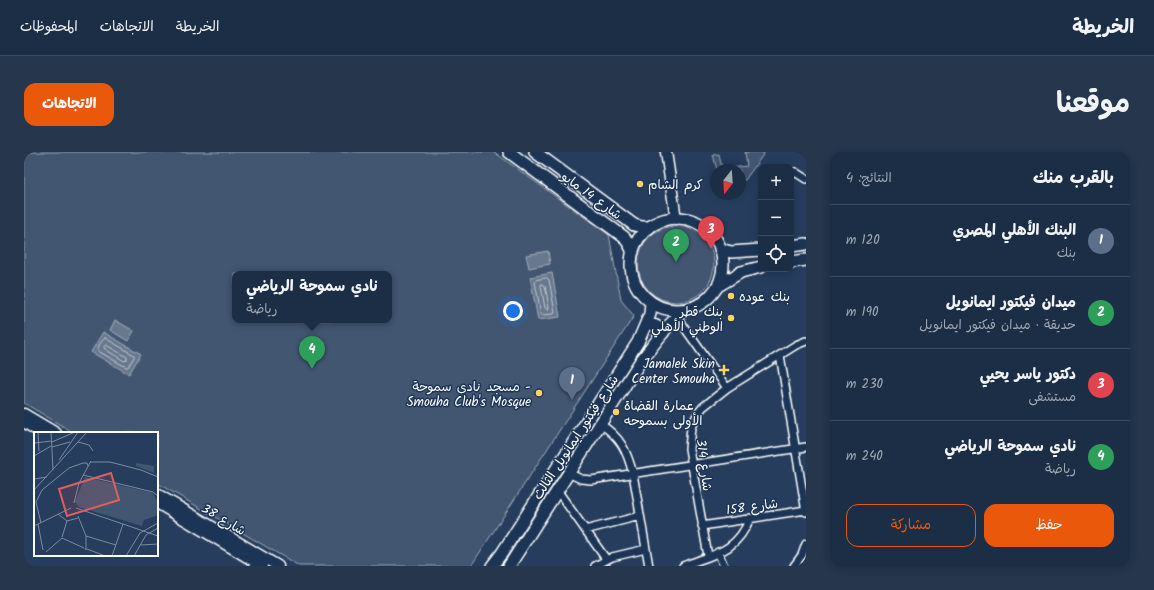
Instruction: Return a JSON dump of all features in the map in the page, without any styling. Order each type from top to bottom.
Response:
[{"type":"main road","name":"شارع 14 مايو","points":[[509,152],[624,237],[633,252]]},
{"type":"main road","name":"شارع 14 مايو","points":[[535,152],[634,224],[642,227],[650,227]]},
{"type":"main road","points":[[676,219],[690,220],[703,226],[716,240],[722,256],[723,271],[718,286],[709,298],[686,310],[672,310],[652,302],[642,294],[636,284],[632,272],[631,262],[638,240],[650,227],[663,221],[676,219]]},
{"type":"main road","points":[[794,246],[806,244]]},
{"type":"main road","points":[[720,249],[731,252],[757,251]]},
{"type":"main road","points":[[757,251],[750,254],[748,260],[749,264],[758,267]]},
{"type":"main road","points":[[794,262],[806,260]]},
{"type":"main road","points":[[718,286],[741,272],[758,267]]},
{"type":"main road","name":"شارع فيكتور ايمانويل الثالث","points":[[492,566],[502,553],[635,346],[650,314],[652,302]]},
{"type":"main road","name":"شارع فيكتور ايمانويل الثالث","points":[[509,566],[640,362],[677,317],[686,310]]},
{"type":"main road","points":[[646,323],[656,326],[663,333]]},
{"type":"street","points":[[665,153],[676,219]]},
{"type":"street","points":[[795,172],[806,179]]},
{"type":"street","points":[[677,317],[728,388]]},
{"type":"street","name":"شارع 314","points":[[708,556],[689,449],[691,427],[694,420],[703,407],[728,388],[796,344],[806,340]]},
{"type":"street","points":[[780,355],[806,511]]},
{"type":"street","points":[[24,414],[54,432]]},
{"type":"street","points":[[24,422],[40,432]]},
{"type":"street","points":[[600,424],[612,433],[623,445],[629,460],[633,474],[649,566]]},
{"type":"street","points":[[568,473],[581,479],[588,480],[806,447]]},
{"type":"street","points":[[557,490],[606,559]]},
{"type":"street","name":"شارع 38","points":[[158,495],[278,566]]},
{"type":"street","name":"شارع 38","points":[[158,504],[262,566]]},
{"type":"street","name":"شارع 158","points":[[702,526],[806,511]]},
{"type":"street","points":[[586,530],[640,516]]},
{"type":"street","points":[[683,566],[718,552],[733,544],[746,530],[750,518]]},
{"type":"street","points":[[794,566],[802,555],[806,544]]},
{"type":"street","points":[[595,566],[606,559],[620,554],[646,549]]},
{"type":"street","points":[[718,552],[724,566]]},
{"type":"shaded area","points":[[24,152],[494,152],[609,235],[621,300],[634,316],[471,566],[299,566],[158,484],[158,432],[72,432],[24,403]]},
{"type":"shaded area","points":[[745,152],[765,152],[746,179],[747,166]]},
{"type":"shaded area","points":[[719,154],[721,164],[715,164],[713,155]]},
{"type":"shaded area","points":[[668,226],[684,226],[697,232],[708,243],[714,256],[712,279],[697,296],[684,302],[668,302],[655,296],[640,279],[638,272],[638,256],[644,243],[661,228]]},
{"type":"water","points":[[548,251],[550,264],[529,268],[526,255]]},
{"type":"water","points":[[552,273],[560,317],[538,320],[530,277]]},
{"type":"water","points":[[115,320],[134,331],[128,341],[110,330]]},
{"type":"water","points":[[103,332],[141,354],[129,374],[91,352]]},
{"type":"place","name":"كرم الشام","points":[[640,184]]},
{"type":"place","name":"دكتور ياسر يحيي","points":[[711,249]]},
{"type":"place","name":"ميدان فيكتور ايمانويل","points":[[676,262]]},
{"type":"place","name":"بنك عوده","points":[[731,296]]},
{"type":"place","name":"بنك قطر الوطني الأهلي","points":[[731,318]]},
{"type":"place","name":"نادي سموحة الرياضي","points":[[312,369]]},
{"type":"place","name":"Jamalek Skin Center Smouha","points":[[724,370]]},
{"type":"place","name":"مسجد نادى سموحة - Smouha Club's Mosque","points":[[539,393]]},
{"type":"place","name":"البنك الأهلي المصري","points":[[572,400]]},
{"type":"place","name":"عمارة القضاة الأولى بسموحه","points":[[616,412]]}]
